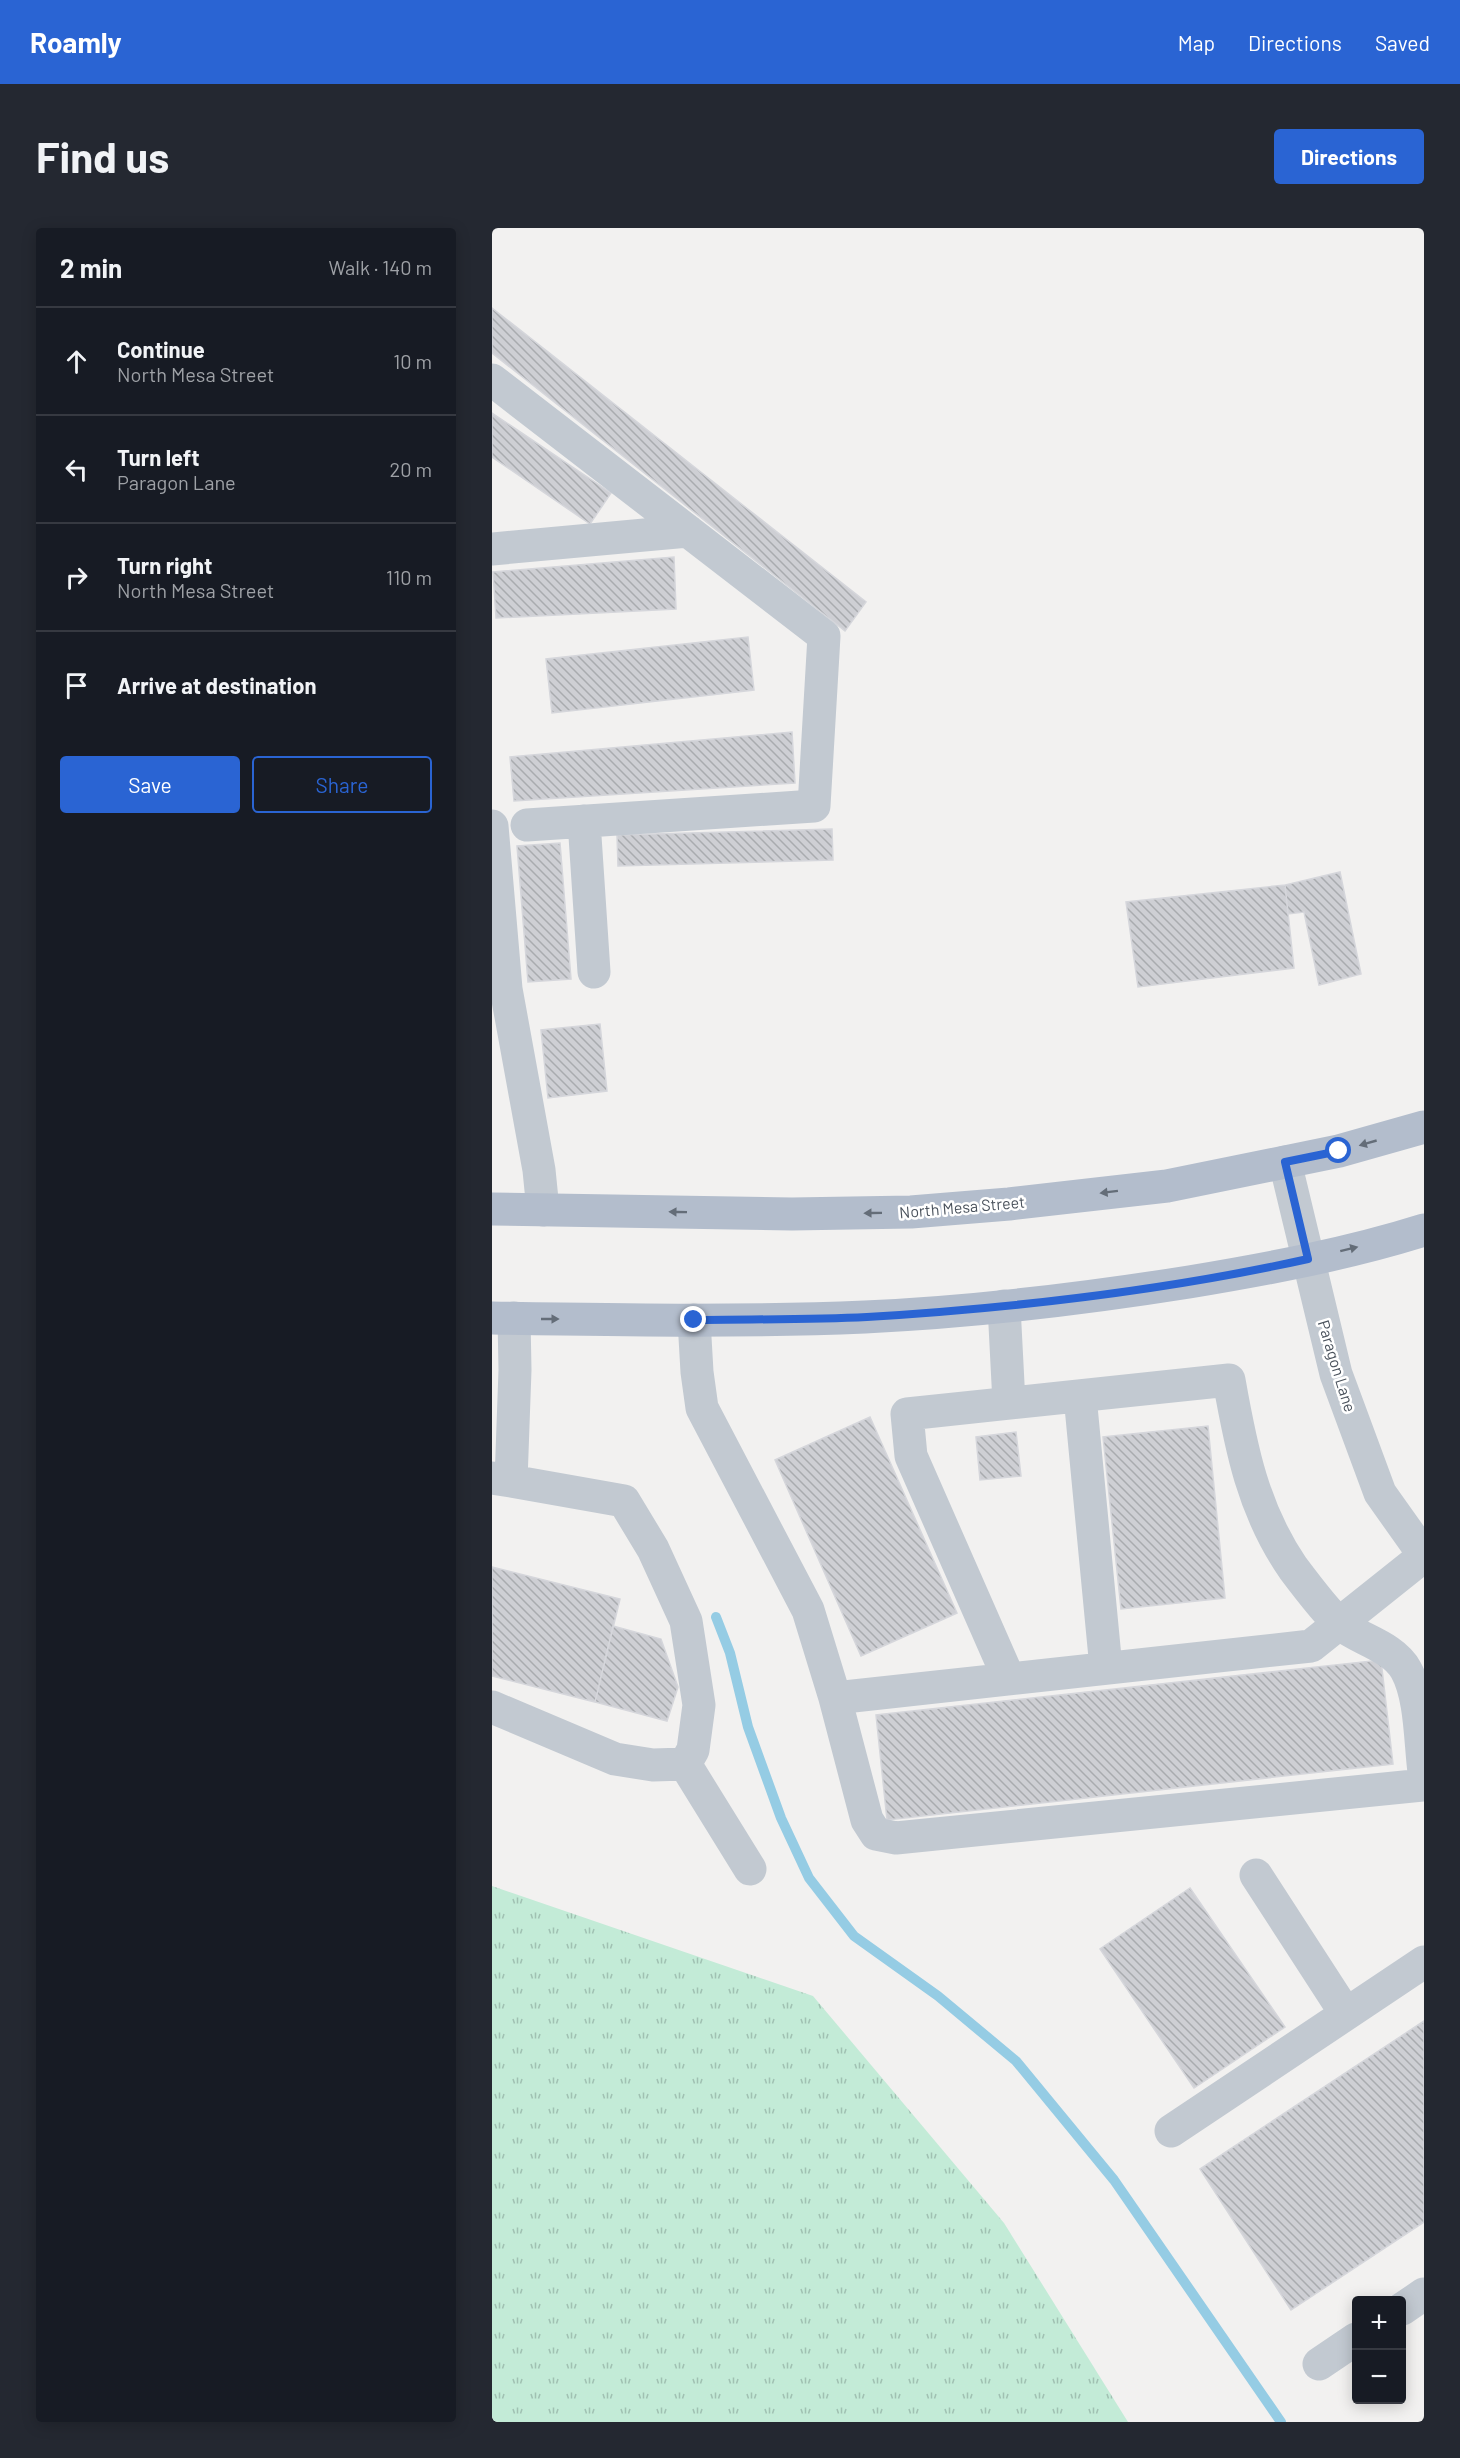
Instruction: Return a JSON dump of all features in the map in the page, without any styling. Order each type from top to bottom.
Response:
[{"type":"main road","name":"North Mesa Street","points":[[492,1209],[792,1214],[910,1212],[1009,1204],[1167,1186],[1339,1151],[1424,1127]]},
{"type":"main road","points":[[503,1318],[694,1320],[865,1317],[1004,1306],[1096,1297],[1252,1271],[1424,1230]]},
{"type":"street","points":[[492,380],[824,636],[814,806],[527,825]]},
{"type":"street","points":[[492,549],[688,531]]},
{"type":"street","points":[[584,821],[594,972]]},
{"type":"street","points":[[492,826],[506,989],[539,1170],[543,1210]]},
{"type":"street","name":"Paragon Lane","points":[[1285,1162],[1336,1374],[1380,1493],[1424,1556]]},
{"type":"street","points":[[1004,1306],[1009,1403]]},
{"type":"street","points":[[503,1318],[515,1370],[501,1479],[624,1501],[653,1549],[686,1622],[699,1705],[693,1750],[685,1764]]},
{"type":"street","points":[[694,1320],[702,1408],[808,1610],[836,1698],[867,1820],[876,1834],[896,1838],[1424,1785]]},
{"type":"street","points":[[1009,1679],[911,1456],[907,1414],[1229,1380],[1242,1454],[1262,1514],[1293,1568],[1340,1624],[1378,1644],[1405,1667],[1414,1688],[1424,1772]]},
{"type":"street","points":[[1080,1396],[1106,1668]]},
{"type":"street","points":[[836,1698],[1311,1646],[1424,1556]]},
{"type":"street","points":[[492,1707],[615,1759],[653,1765],[685,1764]]},
{"type":"street","points":[[685,1764],[750,1869]]},
{"type":"street","points":[[1256,1875],[1346,2014]]},
{"type":"street","points":[[1171,2132],[1424,1962]]},
{"type":"street","points":[[1406,2306],[1424,2294]]},
{"type":"street","points":[[1319,2364],[1352,2342]]},
{"type":"green space","points":[[492,1886],[813,1996],[1004,2223],[1128,2422],[492,2422]]},
{"type":"building","points":[[492,308],[866,602],[845,631],[492,353]]},
{"type":"building","points":[[492,413],[611,493],[590,524],[492,457]]},
{"type":"building","points":[[674,557],[676,609],[496,618],[493,572]]},
{"type":"building","points":[[748,637],[754,690],[552,713],[546,659]]},
{"type":"building","points":[[792,732],[795,783],[514,801],[510,757]]},
{"type":"building","points":[[832,829],[833,860],[618,866],[617,835]]},
{"type":"building","points":[[560,843],[571,979],[528,982],[517,846]]},
{"type":"building","points":[[1340,872],[1361,974],[1319,985],[1304,912],[1288,914],[1285,885]]},
{"type":"building","points":[[1285,885],[1294,968],[1138,987],[1126,902]]},
{"type":"building","points":[[600,1024],[607,1091],[548,1098],[541,1030]]},
{"type":"building","points":[[870,1417],[957,1613],[861,1656],[775,1460]]},
{"type":"building","points":[[1208,1426],[1225,1598],[1121,1609],[1103,1437]]},
{"type":"building","points":[[1016,1432],[1021,1476],[980,1480],[976,1437]]},
{"type":"building","points":[[492,1567],[620,1599],[595,1702],[492,1676]]},
{"type":"building","points":[[613,1626],[661,1639],[678,1687],[667,1721],[595,1702]]},
{"type":"building","points":[[1381,1660],[1393,1764],[887,1820],[876,1715]]},
{"type":"building","points":[[1190,1888],[1285,2027],[1194,2088],[1100,1949]]},
{"type":"building","points":[[1424,2021],[1424,2222],[1291,2310],[1200,2169]]},
{"type":"waterway","points":[[716,1617],[730,1653],[748,1727],[781,1818],[809,1878],[854,1936],[938,1996],[1016,2061],[1114,2180],[1281,2422]]},
{"type":"route","points":[[694,1320],[865,1317],[1096,1297],[1252,1271],[1308,1259],[1285,1162],[1339,1151]]}]
